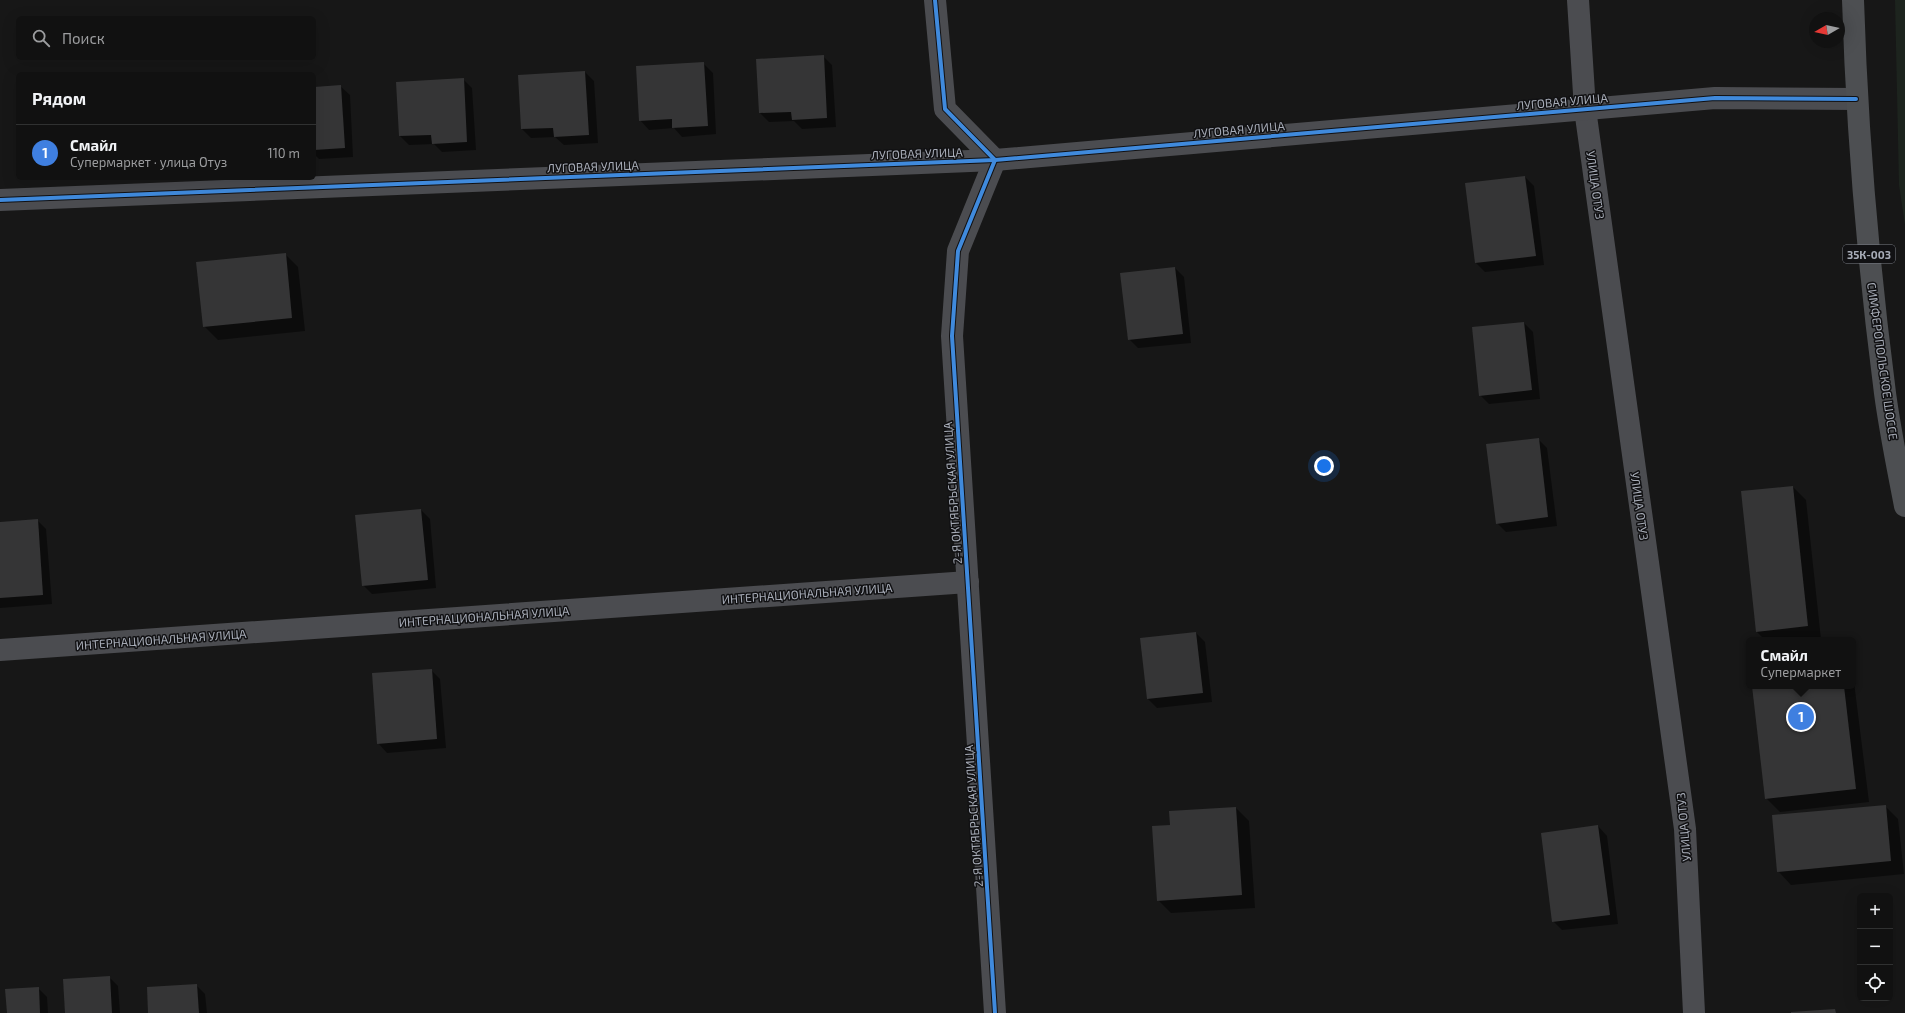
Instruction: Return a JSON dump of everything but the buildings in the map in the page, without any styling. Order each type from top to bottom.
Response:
[{"type":"main road","name":"СИМФЕРОПОЛЬСКОЕ ШОССЕ","points":[[1853,0],[1856,99],[1865,219],[1885,394],[1905,506]]},
{"type":"street","points":[[935,0],[945,109],[995,160]]},
{"type":"street","name":"УЛИЦА ОТУЗ","points":[[1578,0],[1585,109],[1685,829],[1694,1013]]},
{"type":"street","name":"ЛУГОВАЯ УЛИЦА","points":[[0,200],[995,160],[1715,98],[1856,99]]},
{"type":"street","name":"2-Я ОКТЯБРЬСКАЯ УЛИЦА","points":[[995,160],[958,251],[952,336],[995,1013]]},
{"type":"street","name":"ИНТЕРНАЦИОНАЛЬНАЯ УЛИЦА","points":[[0,650],[968,582]]},
{"type":"shaded area","points":[[1895,0],[1905,0],[1905,225],[1899,185]]},
{"type":"cycle path","points":[[935,0],[945,109],[995,160],[958,251],[952,336],[995,1013]]},
{"type":"cycle path","points":[[0,200],[995,160],[1715,98],[1856,99]]},
{"type":"place","name":"Смайл","points":[[1801,717]]}]
